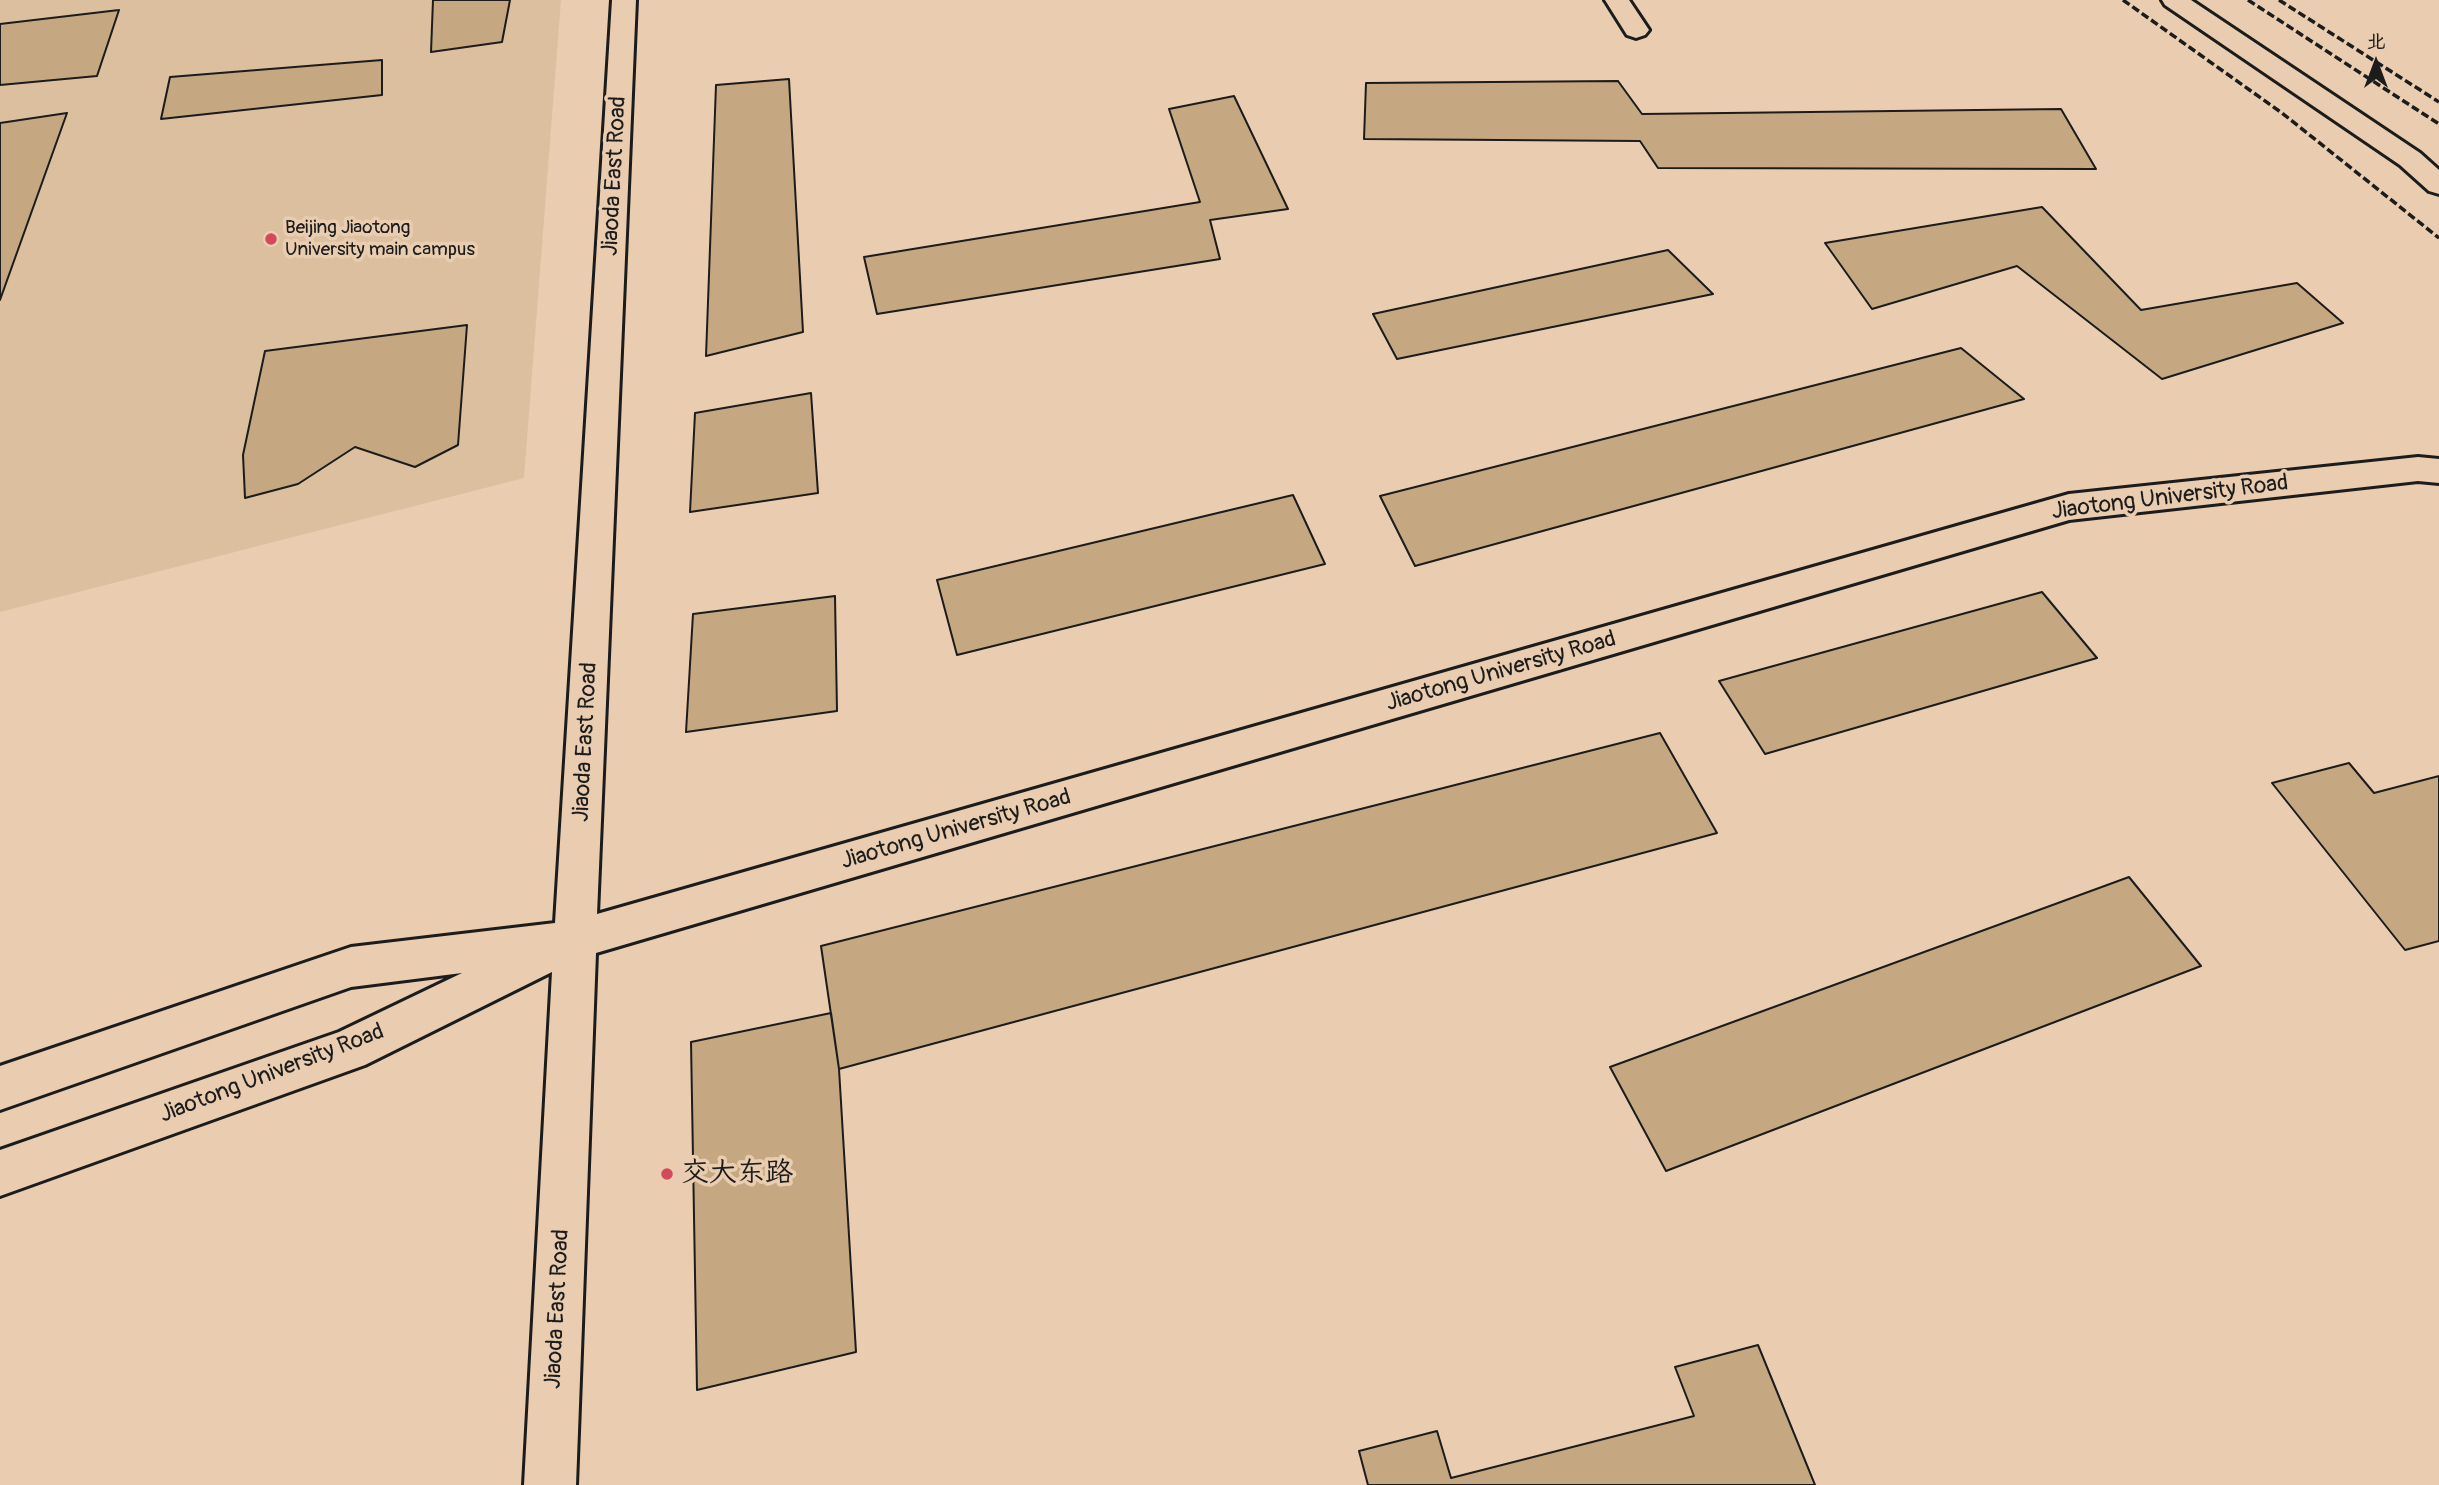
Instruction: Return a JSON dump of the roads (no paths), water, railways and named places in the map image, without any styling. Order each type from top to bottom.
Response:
[{"type":"street","name":"Jiaoda East Road","points":[[550,1485],[575,940],[624,0]]},
{"type":"street","points":[[1618,0],[1636,30]]},
{"type":"street","points":[[2174,0],[2410,159],[2439,185]]},
{"type":"street","name":"Jiaotong University Road","points":[[0,1088],[351,967],[575,940],[2069,507],[2418,469],[2439,471]]},
{"type":"street","name":"Jiaotong University Road","points":[[0,1173],[349,1051],[575,940]]},
{"type":"railway","points":[[2123,0],[2282,113],[2439,238]]},
{"type":"railway","points":[[2248,0],[2439,124]]},
{"type":"railway","points":[[2279,0],[2439,102]]},
{"type":"place","name":"Beijing Jiaotong University main campus","points":[[271,239]]},
{"type":"place","name":"交大东路","points":[[667,1174]]}]
